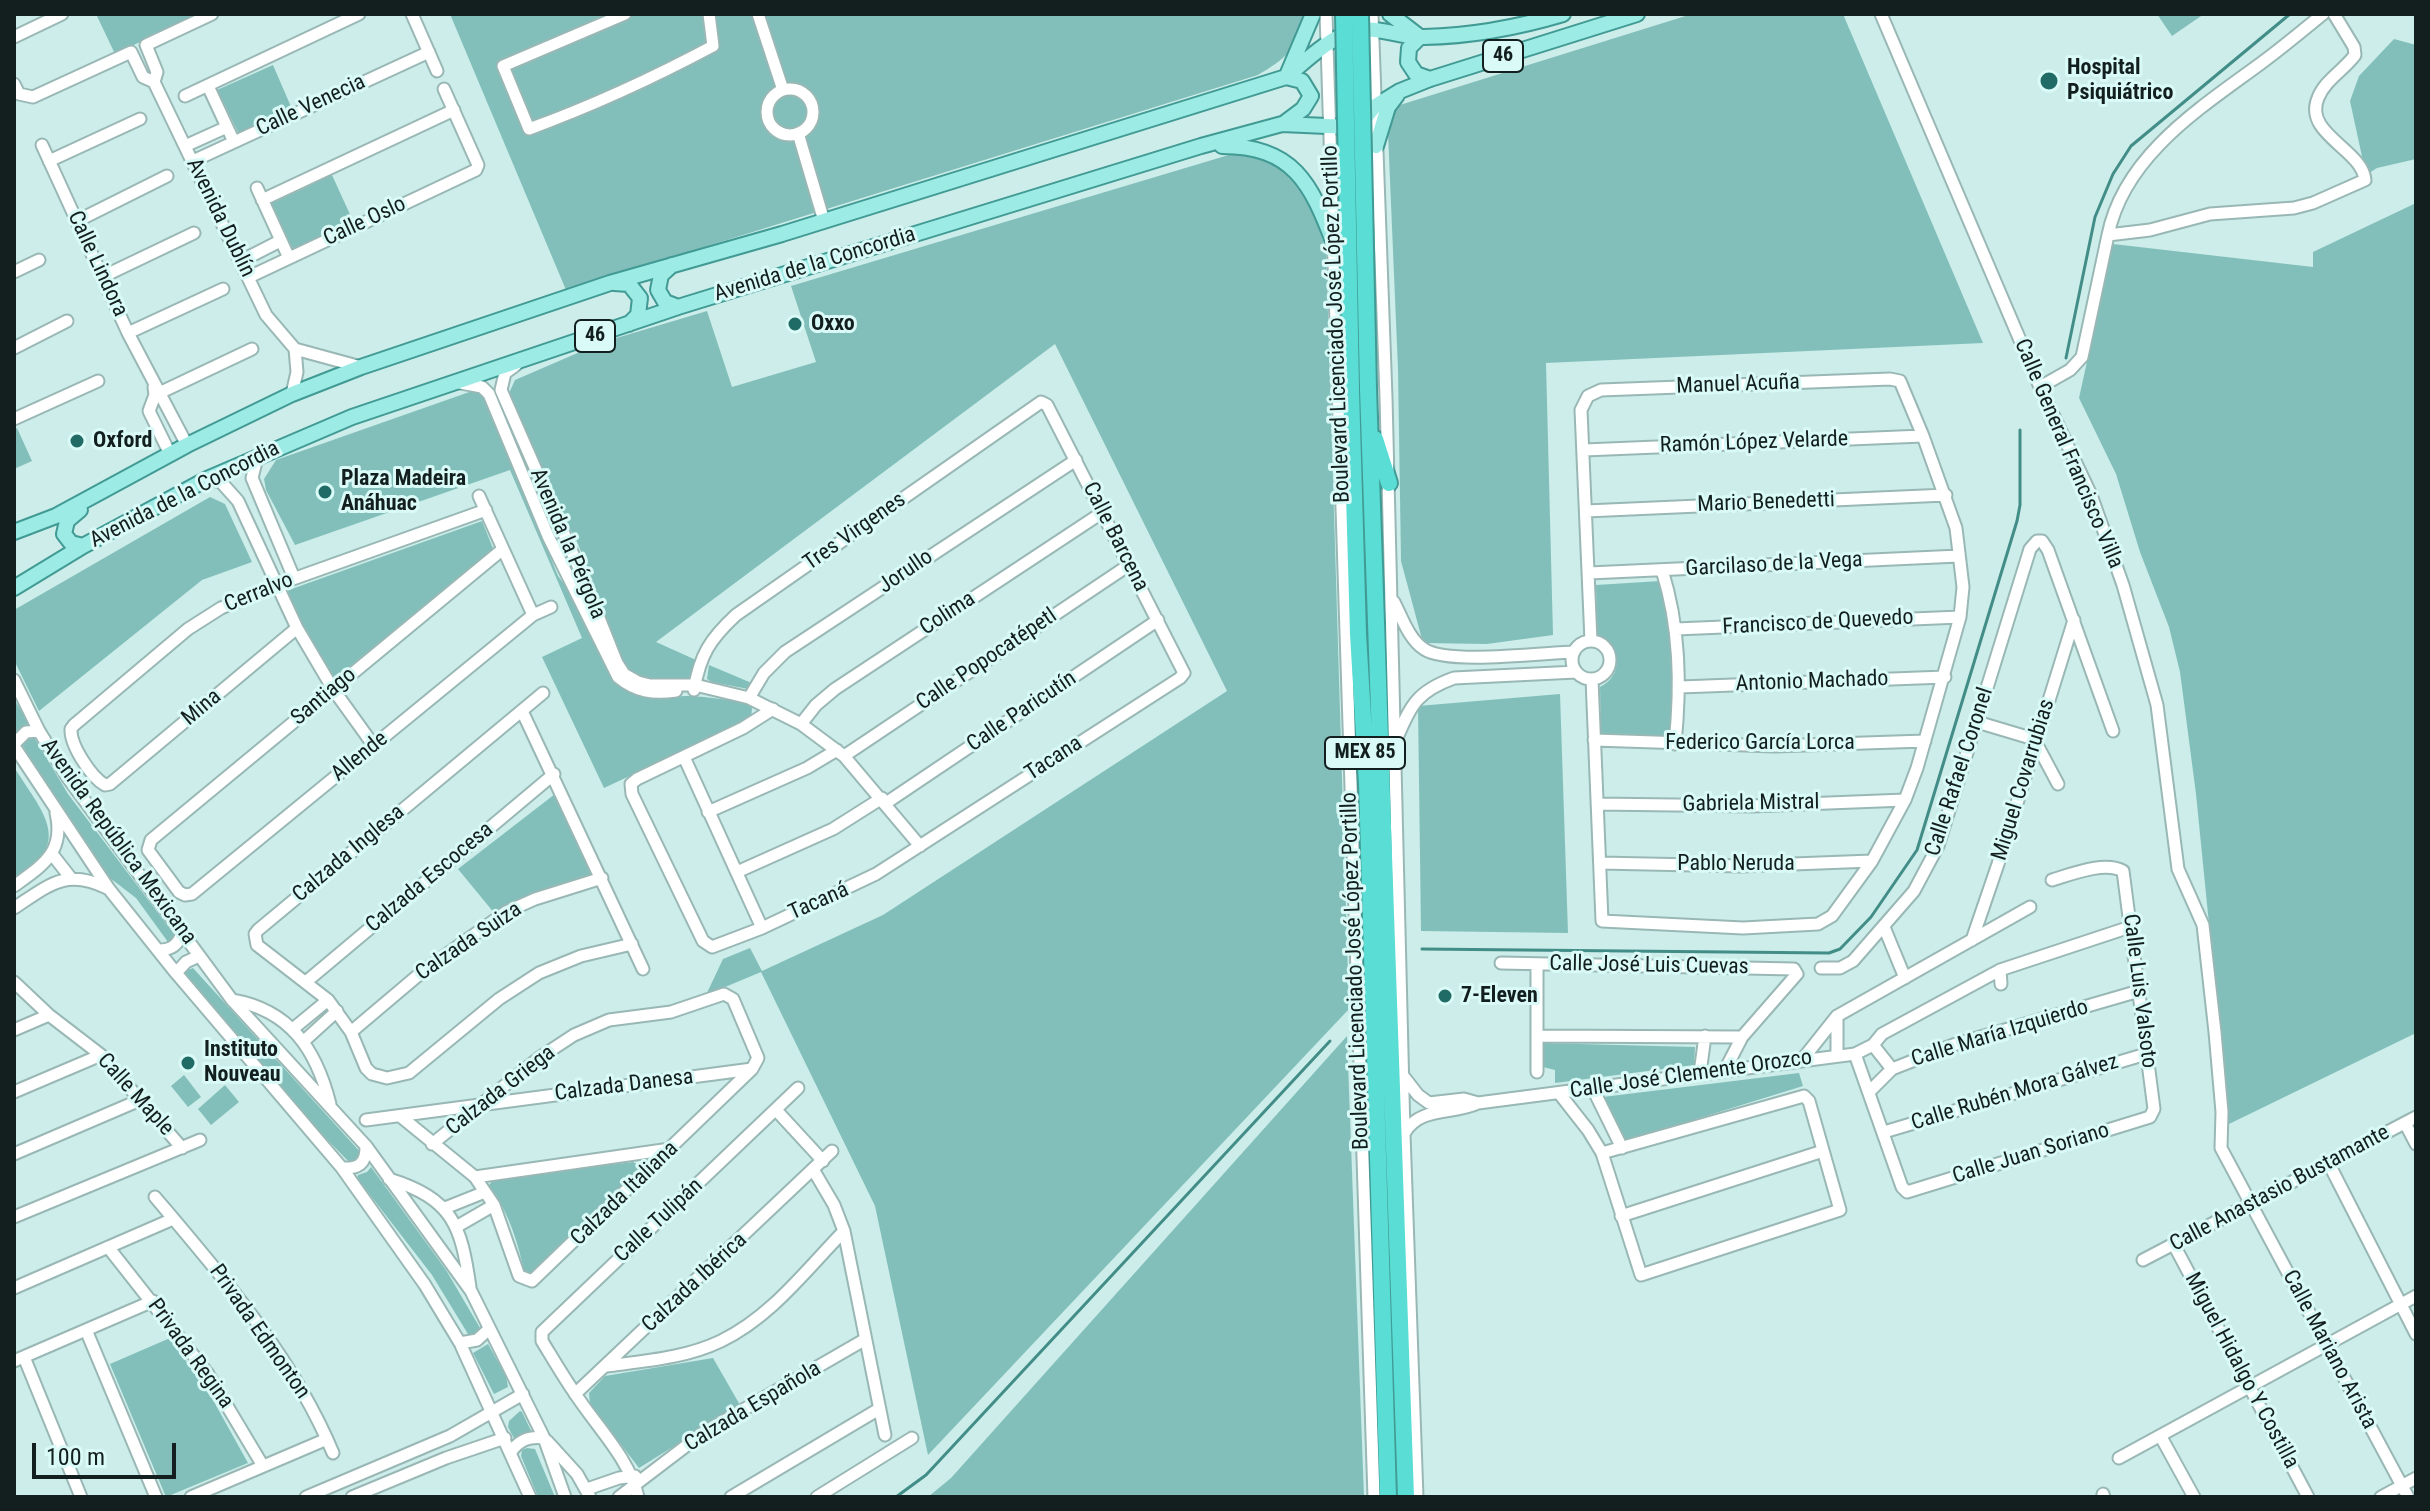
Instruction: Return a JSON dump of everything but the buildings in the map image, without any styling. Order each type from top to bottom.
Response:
[{"type":"highway","name":"Boulevard Licenciado José López Portillo","points":[[1344,14],[1360,390],[1368,417],[1406,1497]]},
{"type":"highway","name":"Boulevard Licenciado José López Portillo","points":[[1360,14],[1360,390],[1372,1227],[1388,1497]]},
{"type":"highway","points":[[1368,417],[1389,483]]},
{"type":"highway","points":[[1397,1270],[1412,1302]]},
{"type":"main road","points":[[1390,14],[1420,37],[1409,48],[1408,62],[1416,74],[1430,79]]},
{"type":"main road","name":"Avenida de la Concordia","points":[[14,532],[56,516],[187,445],[292,394],[361,367],[610,283],[824,221],[1286,77],[1327,44],[1372,22],[1420,37],[1501,31],[1563,14]]},
{"type":"main road","name":"Avenida de la Concordia","points":[[14,588],[83,546],[207,479],[352,417],[678,307],[1201,146],[1282,124],[1349,127],[1400,91],[1430,79],[1637,14]]},
{"type":"main road","points":[[1282,124],[1303,109],[1311,96],[1302,81],[1286,77],[1316,15]]},
{"type":"main road","points":[[1376,146],[1388,107],[1400,91]]},
{"type":"main road","points":[[1201,146],[1257,149],[1288,163],[1305,179],[1320,206],[1334,244]]},
{"type":"main road","points":[[672,265],[661,275],[658,290],[665,302],[678,307]]},
{"type":"main road","points":[[610,283],[629,284],[640,298],[638,315],[625,326]]},
{"type":"main road","points":[[83,546],[76,546],[67,539],[64,526],[108,487]]},
{"type":"street","points":[[14,37],[62,14]]},
{"type":"street","name":"Avenida Dublín","points":[[212,14],[146,45],[157,72],[154,82],[266,315],[295,349]]},
{"type":"street","points":[[185,96],[359,14]]},
{"type":"street","points":[[412,14],[437,71]]},
{"type":"street","points":[[625,14],[503,66],[529,129],[581,110],[667,71],[713,46],[709,14]]},
{"type":"street","points":[[758,14],[783,90]]},
{"type":"street","name":"Calle General Francisco Villa","points":[[1881,14],[2040,387],[2091,495],[2154,690],[2176,863],[2203,925],[2220,1085],[2221,1148]]},
{"type":"street","points":[[2040,387],[2070,370],[2082,357],[2112,216],[2139,168],[2166,138],[2229,85],[2282,48],[2323,14]]},
{"type":"street","points":[[2108,235],[2150,230],[2210,214],[2294,208],[2364,182],[2359,163],[2324,129],[2316,113],[2316,100],[2321,92],[2355,55],[2354,47],[2334,14]]},
{"type":"street","name":"Boulevard Licenciado José López Portillo","points":[[1316,15],[1327,44],[1331,126],[1372,1227],[1374,1497]]},
{"type":"street","name":"Boulevard Licenciado José López Portillo","points":[[1372,22],[1389,483],[1404,1134],[1417,1497]]},
{"type":"street","name":"Avenida Dublín","points":[[14,84],[19,94],[33,97],[131,52],[144,79],[154,82]]},
{"type":"street","name":"Calle Venecia","points":[[193,161],[429,52]]},
{"type":"street","points":[[208,86],[234,142]]},
{"type":"street","points":[[289,258],[260,194],[454,110],[444,89]]},
{"type":"street","points":[[791,89],[805,94],[813,108],[810,123],[798,133],[783,134],[768,119],[771,98],[783,90],[791,89]]},
{"type":"street","name":"Calle Oslo","points":[[249,277],[476,170],[478,165],[454,110]]},
{"type":"street","points":[[49,161],[140,119]]},
{"type":"street","name":"Calle Venecia","points":[[185,146],[227,127]]},
{"type":"street","points":[[798,133],[824,221]]},
{"type":"street","name":"Calle Lindora","points":[[42,145],[128,333],[187,445]]},
{"type":"street","points":[[1332,174],[1342,159],[1354,155],[1366,158],[1377,172]]},
{"type":"street","points":[[77,221],[167,176]]},
{"type":"street","points":[[102,277],[194,233]]},
{"type":"street","points":[[241,261],[280,241]]},
{"type":"street","points":[[14,272],[39,260]]},
{"type":"street","points":[[128,333],[223,289]]},
{"type":"street","points":[[14,348],[67,321]]},
{"type":"street","points":[[156,390],[252,349]]},
{"type":"street","points":[[292,394],[297,372],[295,349],[361,367]]},
{"type":"street","name":"Avenida la Pérgola","points":[[530,356],[505,373],[501,390],[556,517],[608,660],[618,677],[646,692],[697,688]]},
{"type":"street","name":"Manuel Acuña","points":[[1584,450],[1581,410],[1588,396],[1601,390],[1897,379],[1903,386],[1923,436]]},
{"type":"street","points":[[14,419],[98,381]]},
{"type":"street","name":"Avenida la Pérgola","points":[[454,382],[482,387],[489,394],[548,536],[581,592]]},
{"type":"street","name":"Calle Lindora","points":[[156,390],[149,411],[170,454]]},
{"type":"street","name":"Tres Virgenes","points":[[697,688],[705,649],[736,615],[1037,404],[1047,405]]},
{"type":"street","name":"Calle Barcena","points":[[1047,405],[1183,669]]},
{"type":"street","points":[[1592,679],[1601,917],[1605,923],[1743,928],[1805,926],[1826,921],[1872,861],[1905,800],[1945,677],[1960,617],[1963,587],[1956,528],[1923,436]]},
{"type":"street","name":"Ramón López Velarde","points":[[1584,450],[1923,436]]},
{"type":"street","points":[[1584,450],[1591,641]]},
{"type":"street","points":[[265,452],[252,471],[256,493],[294,578]]},
{"type":"street","name":"Jorullo","points":[[749,698],[764,673],[785,652],[1076,460]]},
{"type":"street","points":[[207,479],[221,482],[238,501],[297,628],[333,689],[374,746]]},
{"type":"street","points":[[238,501],[256,493]]},
{"type":"street","name":"Mario Benedetti","points":[[1586,511],[1946,495]]},
{"type":"street","points":[[479,496],[533,615]]},
{"type":"street","name":"Cerralvo","points":[[105,785],[97,779],[70,735],[74,725],[188,629],[221,608],[276,585],[486,510]]},
{"type":"street","name":"Colima","points":[[801,724],[816,705],[835,689],[1103,512]]},
{"type":"street","points":[[544,522],[556,517]]},
{"type":"street","points":[[256,541],[274,533]]},
{"type":"street","name":"Calle Rafael Coronel","points":[[1821,968],[1833,969],[1846,965],[1884,927],[1914,891],[1938,846],[2030,549],[2037,541],[2045,544],[2074,620]]},
{"type":"street","name":"Santiago","points":[[185,895],[179,892],[150,854],[147,846],[151,840],[503,549]]},
{"type":"street","name":"Garcilaso de la Vega","points":[[1589,573],[1959,556]]},
{"type":"street","name":"Calle Popocatépetl","points":[[708,812],[840,753],[1129,565]]},
{"type":"street","points":[[1662,570],[1676,629],[1680,687],[1675,744]]},
{"type":"street","points":[[1391,598],[1418,644],[1432,654],[1574,652]]},
{"type":"street","name":"Allende","points":[[185,895],[192,894],[533,615],[551,607]]},
{"type":"street","name":"Francisco de Quevedo","points":[[1676,629],[1960,617]]},
{"type":"street","name":"Calle Paricutín","points":[[737,872],[833,829],[884,801],[1158,620]]},
{"type":"street","points":[[2074,620],[2113,731]]},
{"type":"street","name":"Miguel Covarrubias","points":[[1972,940],[2074,620]]},
{"type":"street","name":"Mina","points":[[105,785],[116,780],[297,628]]},
{"type":"street","points":[[1396,743],[1416,698],[1427,689],[1454,678],[1576,672],[1592,679],[1607,669],[1609,657],[1603,646],[1591,641],[1581,644],[1572,660],[1576,672]]},
{"type":"street","points":[[1499,655],[1505,668],[1499,675]]},
{"type":"street","points":[[1454,678],[1448,663],[1455,656]]},
{"type":"street","name":"Tacana","points":[[920,846],[1180,678],[1183,669]]},
{"type":"street","name":"Antonio Machado","points":[[1680,687],[1945,677]]},
{"type":"street","name":"Avenida República Mexicana","points":[[14,680],[39,731],[68,778],[199,956],[232,1000],[366,1146],[471,1291],[544,1438],[565,1497]]},
{"type":"street","points":[[697,688],[749,698],[801,724],[840,753],[920,846]]},
{"type":"street","name":"Calzada Inglesa","points":[[543,693],[258,930],[255,940],[260,949],[307,981],[328,1000],[351,1032],[366,1068],[379,1077],[398,1077],[409,1073],[499,999],[539,973],[581,956],[632,944]]},
{"type":"street","points":[[762,928],[684,757],[751,724],[773,709]]},
{"type":"street","points":[[522,711],[643,969]]},
{"type":"street","points":[[1977,722],[2031,737],[2058,784]]},
{"type":"street","points":[[14,745],[26,732],[39,731]]},
{"type":"street","name":"Federico García Lorca","points":[[1594,740],[1775,746],[1925,741]]},
{"type":"street","name":"Avenida República Mexicana","points":[[14,745],[109,889],[176,973],[342,1168],[425,1285],[460,1343],[530,1497]]},
{"type":"street","name":"Tacaná","points":[[684,757],[637,779],[631,784],[632,794],[703,941],[712,947],[857,885],[920,846]]},
{"type":"street","name":"Calzada Escocesa","points":[[307,981],[554,774]]},
{"type":"street","name":"Gabriela Mistral","points":[[1597,804],[1752,806],[1905,800]]},
{"type":"street","points":[[14,886],[52,854],[59,830],[55,808]]},
{"type":"street","points":[[52,854],[70,877]]},
{"type":"street","name":"Pablo Neruda","points":[[1600,863],[1741,866],[1872,861]]},
{"type":"street","name":"Calle Luis Valsoto","points":[[2052,880],[2096,869],[2119,868],[2123,873],[2154,1109]]},
{"type":"street","points":[[33,872],[46,887]]},
{"type":"street","points":[[14,908],[46,887],[70,877],[89,880],[109,889]]},
{"type":"street","name":"Calzada Suiza","points":[[351,1032],[422,972],[506,912],[535,899],[602,878]]},
{"type":"street","points":[[1802,1060],[1837,1016],[2030,907]]},
{"type":"street","points":[[1884,927],[1905,978]]},
{"type":"street","name":"Calle José Clemente Orozco","points":[[1404,1134],[1410,1124],[1421,1116],[1463,1110],[1478,1103],[1855,1054],[1873,1045],[1882,1034],[2000,970],[2130,927]]},
{"type":"street","points":[[159,950],[177,944],[182,932]]},
{"type":"street","points":[[176,973],[186,962],[199,956]]},
{"type":"street","name":"Calle José Luis Cuevas","points":[[1501,963],[1792,968],[1796,971],[1797,974],[1742,1037]]},
{"type":"street","points":[[1537,964],[1537,1072]]},
{"type":"street","points":[[2000,970],[2001,984]]},
{"type":"street","name":"Calle Maple","points":[[14,982],[49,1015],[101,1055],[182,1148]]},
{"type":"street","name":"Calle María Izquierdo","points":[[1870,1091],[1892,1069],[1953,1045],[2139,991]]},
{"type":"street","name":"Calzada Griega","points":[[494,1205],[475,1177],[432,1144],[539,1058],[574,1035],[609,1020],[671,1012],[719,994],[730,995],[758,1058],[752,1069]]},
{"type":"street","name":"Avenida República Mexicana","points":[[232,1000],[251,1003],[294,1028],[304,1041],[332,1108]]},
{"type":"street","points":[[294,1028],[328,1000]]},
{"type":"street","points":[[304,1041],[337,1011]]},
{"type":"street","points":[[14,1030],[49,1015]]},
{"type":"street","points":[[1837,1016],[1837,1056]]},
{"type":"street","points":[[1537,1036],[1742,1037],[1725,1070]]},
{"type":"street","points":[[1700,1073],[1705,1036]]},
{"type":"street","points":[[1873,1045],[1892,1069]]},
{"type":"street","points":[[1855,1054],[1884,1132]]},
{"type":"street","name":"Calle Rubén Mora Gálvez","points":[[1884,1132],[2146,1054]]},
{"type":"street","points":[[14,1092],[101,1055]]},
{"type":"street","name":"Calzada Danesa","points":[[366,1120],[752,1069]]},
{"type":"street","name":"Calzada Italiana","points":[[494,1205],[519,1276],[532,1281],[752,1069]]},
{"type":"street","name":"Calle José Clemente Orozco","points":[[1404,1077],[1429,1103],[1464,1099],[1478,1103]]},
{"type":"street","name":"Calle Tulipán","points":[[575,1394],[542,1341],[542,1332],[798,1088]]},
{"type":"street","points":[[1593,1089],[1622,1148]]},
{"type":"street","points":[[1559,1093],[1602,1153],[1638,1270],[1644,1275],[1835,1214],[1840,1207],[1809,1101],[1804,1096],[1602,1153]]},
{"type":"street","points":[[14,1154],[140,1100]]},
{"type":"street","name":"Calle Juan Soriano","points":[[1884,1132],[1904,1190],[1911,1191],[2146,1119],[2154,1109]]},
{"type":"street","points":[[776,1110],[823,1161]]},
{"type":"street","points":[[400,1116],[432,1144]]},
{"type":"street","points":[[2410,1120],[2416,1144]]},
{"type":"street","name":"Calle Anastasio Bustamante","points":[[2143,1260],[2410,1120]]},
{"type":"street","points":[[14,1217],[200,1140]]},
{"type":"street","points":[[342,1168],[353,1169],[361,1164],[366,1157],[366,1146]]},
{"type":"street","name":"Calle Mariano Arista","points":[[2221,1148],[2405,1492]]},
{"type":"street","points":[[475,1177],[671,1149]]},
{"type":"street","name":"Calzada Ibérica","points":[[575,1394],[832,1151]]},
{"type":"street","points":[[1621,1216],[1823,1151]]},
{"type":"street","points":[[2328,1162],[2416,1334]]},
{"type":"street","points":[[814,1171],[834,1205],[844,1231],[885,1435]]},
{"type":"street","name":"Avenida República Mexicana","points":[[389,1179],[423,1192],[445,1208],[456,1227],[471,1291]]},
{"type":"street","points":[[445,1208],[485,1192]]},
{"type":"street","name":"Privada Edmonton","points":[[155,1197],[213,1264],[263,1333],[306,1399],[333,1453]]},
{"type":"street","points":[[456,1227],[494,1205]]},
{"type":"street","points":[[14,1288],[173,1219]]},
{"type":"street","points":[[607,1366],[675,1356],[718,1342],[746,1327],[769,1309],[844,1231]]},
{"type":"street","name":"Miguel Hidalgo Y Costilla","points":[[2174,1245],[2308,1497]]},
{"type":"street","name":"Privada Regina","points":[[108,1247],[208,1374],[263,1466]]},
{"type":"street","points":[[2119,1458],[2416,1296]]},
{"type":"street","points":[[81,1497],[19,1359],[153,1301]]},
{"type":"street","points":[[460,1343],[477,1340],[489,1329]]},
{"type":"street","points":[[86,1330],[156,1497]]},
{"type":"street","name":"Calzada Española","points":[[619,1497],[703,1433],[864,1340]]},
{"type":"street","points":[[306,1497],[450,1436],[523,1394]]},
{"type":"street","points":[[575,1394],[637,1484],[588,1493]]},
{"type":"street","points":[[731,1497],[879,1409]]},
{"type":"street","points":[[2161,1437],[2194,1497]]},
{"type":"street","points":[[352,1497],[476,1446],[505,1438]]},
{"type":"street","points":[[511,1452],[525,1439],[544,1438]]},
{"type":"street","name":"Avenida República Mexicana","points":[[544,1438],[564,1457],[588,1493]]},
{"type":"street","points":[[817,1497],[912,1438]]},
{"type":"street","points":[[197,1496],[327,1439]]},
{"type":"street","points":[[2381,1497],[2405,1492],[2416,1478]]},
{"type":"street","points":[[221,1484],[226,1497]]},
{"type":"shaded area","points":[[96,14],[198,14],[115,54]]},
{"type":"shaded area","points":[[450,14],[1305,14],[1301,35],[1290,51],[1258,75],[566,290]]},
{"type":"shaded area","points":[[1692,14],[1843,14],[1983,343],[1546,363],[1553,635],[1487,644],[1423,643],[1401,561],[1398,369],[1387,109]]},
{"type":"shaded area","points":[[2157,14],[2204,14],[2172,36]]},
{"type":"shaded area","points":[[2394,39],[2416,45],[2416,159],[2377,168],[2366,175],[2350,101],[2359,76]]},
{"type":"shaded area","points":[[273,65],[292,109],[239,134],[217,90]]},
{"type":"shaded area","points":[[1232,154],[1272,163],[1297,182],[1313,211],[1326,249],[1349,1009],[928,1455],[875,1206],[761,972],[706,995],[723,959],[750,948],[762,971],[883,915],[1227,691],[1055,344],[656,642],[696,660],[692,678],[688,681],[643,679],[622,663],[579,547],[558,514],[510,403],[510,391],[515,380],[603,342],[707,311],[732,387],[816,362],[791,286]]},
{"type":"shaded area","points":[[332,175],[353,221],[293,249],[270,204]]},
{"type":"shaded area","points":[[2416,203],[2416,1033],[2229,1124],[2196,794],[2180,672],[2169,627],[2140,552],[2116,474],[2079,398],[2113,244],[2313,267],[2313,252]]},
{"type":"shaded area","points":[[475,390],[491,401],[544,528],[545,544],[558,576],[579,603],[614,678],[632,693],[649,698],[690,696],[747,702],[752,708],[751,719],[604,788],[542,657],[582,638],[510,470],[295,545],[266,490],[264,479],[276,460]]},
{"type":"shaded area","points":[[17,428],[32,461],[14,469],[14,430]]},
{"type":"shaded area","points":[[210,497],[225,504],[252,562],[202,580],[39,711],[14,660],[14,610]]},
{"type":"shaded area","points":[[482,521],[494,551],[334,680],[305,634],[286,591]]},
{"type":"shaded area","points":[[1660,581],[1671,660],[1669,740],[1601,736],[1600,687],[1613,676],[1616,662],[1611,649],[1597,640],[1596,585]]},
{"type":"shaded area","points":[[709,665],[754,684],[748,689],[712,682],[707,679]]},
{"type":"shaded area","points":[[1560,694],[1568,933],[1421,931],[1418,706]]},
{"type":"shaded area","points":[[14,699],[30,725],[14,734]]},
{"type":"shaded area","points":[[26,737],[34,737],[68,794],[174,934],[172,941],[168,942],[136,898],[110,878],[43,782],[22,744]]},
{"type":"shaded area","points":[[14,767],[43,813],[49,840],[44,853],[33,866],[14,879]]},
{"type":"shaded area","points":[[555,794],[593,876],[495,914],[458,869]]},
{"type":"shaded area","points":[[193,968],[362,1154],[363,1159],[351,1164],[308,1120],[184,976],[183,972]]},
{"type":"shaded area","points":[[1347,1036],[1364,1497],[928,1497],[951,1478]]},
{"type":"shaded area","points":[[1541,1043],[1695,1047],[1694,1065],[1555,1083],[1555,1070],[1543,1067]]},
{"type":"shaded area","points":[[1799,1073],[1803,1086],[1622,1142],[1603,1097]]},
{"type":"shaded area","points":[[184,1075],[201,1097],[188,1107],[171,1086]]},
{"type":"shaded area","points":[[225,1085],[239,1102],[211,1125],[198,1109]]},
{"type":"shaded area","points":[[633,1162],[640,1166],[640,1172],[535,1276],[524,1271],[511,1226],[489,1185],[494,1179]]},
{"type":"shaded area","points":[[371,1167],[446,1270],[483,1333],[471,1339],[432,1275],[357,1178]]},
{"type":"shaded area","points":[[170,1338],[213,1400],[248,1463],[166,1497],[110,1364]]},
{"type":"shaded area","points":[[488,1344],[506,1376],[508,1387],[494,1394],[473,1353]]},
{"type":"shaded area","points":[[713,1358],[740,1405],[639,1468],[590,1404],[589,1393],[605,1376]]},
{"type":"shaded area","points":[[520,1411],[534,1437],[517,1444],[508,1427],[509,1421]]},
{"type":"shaded area","points":[[535,1449],[555,1497],[538,1497],[521,1456],[522,1450]]},
{"type":"waterway","points":[[2066,358],[2095,217],[2113,174],[2131,146],[2290,14]]},
{"type":"waterway","points":[[1422,949],[1829,953],[1840,949],[1871,917],[1917,850],[2017,521],[2020,505],[2020,430]]},
{"type":"waterway","points":[[896,1497],[926,1475],[1330,1041]]},
{"type":"place","name":"Hospital Psiquiátrico","points":[[2049,81]]},
{"type":"place","name":"Oxxo","points":[[795,324]]},
{"type":"place","name":"Oxford","points":[[77,441]]},
{"type":"place","name":"Plaza Madeira Anáhuac","points":[[325,492]]},
{"type":"place","name":"7-Eleven","points":[[1445,996]]},
{"type":"place","name":"Instituto Nouveau","points":[[188,1063]]}]
